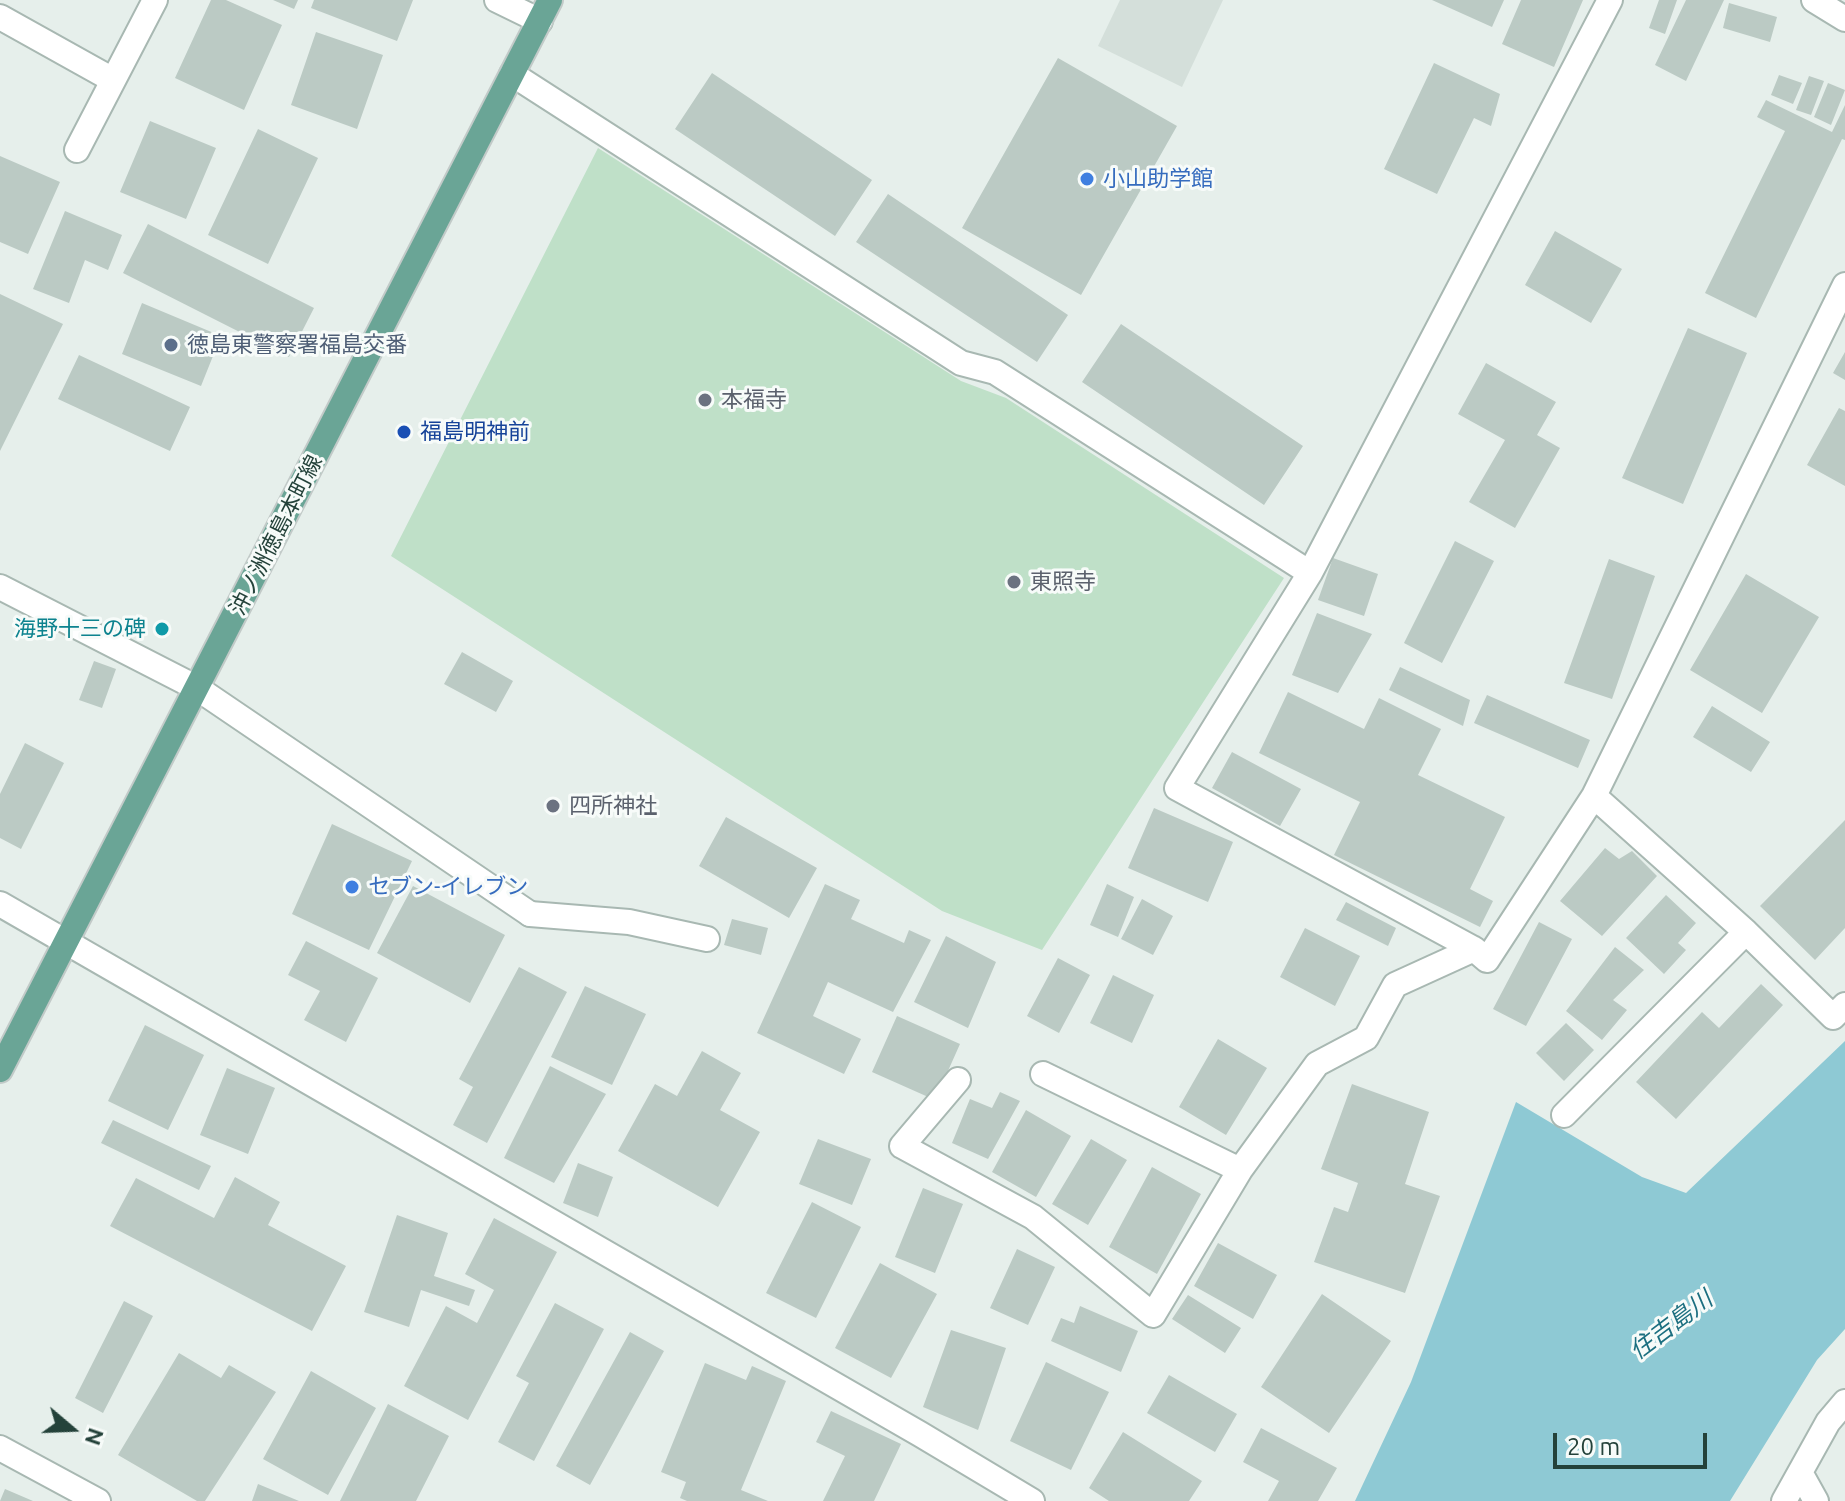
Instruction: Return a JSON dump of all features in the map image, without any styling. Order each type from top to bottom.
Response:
[{"type":"main road","name":"沖ノ洲徳島本町線","points":[[0,1070],[545,10]]},
{"type":"street","points":[[77,150],[155,0]]},
{"type":"street","points":[[497,0],[545,10]]},
{"type":"street","points":[[1610,0],[1310,573],[1177,788],[1474,949],[1487,960],[1594,796],[1845,285]]},
{"type":"street","points":[[1814,0],[1842,11]]},
{"type":"street","points":[[0,17],[113,80]]},
{"type":"street","points":[[512,74],[961,363],[995,372],[1310,573]]},
{"type":"street","points":[[0,587],[197,688],[530,914],[629,922],[707,939]]},
{"type":"street","points":[[1594,796],[1746,932],[1833,1017],[1845,1005]]},
{"type":"street","points":[[0,904],[1032,1501]]},
{"type":"street","points":[[1564,1115],[1746,932]]},
{"type":"street","points":[[958,1080],[902,1146],[1033,1217],[1153,1315],[1240,1170],[1317,1064],[1366,1038],[1395,985],[1474,949]]},
{"type":"street","points":[[1043,1074],[1240,1170]]},
{"type":"street","points":[[1784,1501],[1828,1422],[1845,1402]]},
{"type":"street","points":[[0,1448],[98,1501]]},
{"type":"street","points":[[1801,1474],[1816,1501]]},
{"type":"shaded area","points":[[1120,0],[1223,0],[1182,87],[1098,46]]},
{"type":"green space","points":[[598,148],[961,381],[1006,398],[1284,578],[1042,950],[942,911],[391,556]]},
{"type":"water","name":"住吉島川","points":[[1845,1041],[1845,1329],[1817,1360],[1730,1501],[1355,1501],[1411,1382],[1516,1102],[1642,1177],[1686,1193]]},
{"type":"building","points":[[211,0],[226,0],[282,25],[244,110],[175,78]]},
{"type":"building","points":[[273,0],[298,0],[294,9]]},
{"type":"building","points":[[314,0],[413,0],[397,41],[311,8]]},
{"type":"building","points":[[1432,0],[1504,0],[1492,27]]},
{"type":"building","points":[[1521,0],[1583,0],[1554,67],[1502,44]]},
{"type":"building","points":[[1659,0],[1677,0],[1665,34],[1649,28]]},
{"type":"building","points":[[1686,0],[1724,0],[1686,81],[1655,65]]},
{"type":"building","points":[[1729,3],[1777,17],[1770,42],[1723,28]]},
{"type":"building","points":[[316,32],[383,55],[357,129],[291,105]]},
{"type":"building","points":[[1058,58],[1177,126],[1081,295],[962,228]]},
{"type":"building","points":[[1434,63],[1500,94],[1491,126],[1474,118],[1437,194],[1384,169]]},
{"type":"building","points":[[712,73],[872,180],[835,236],[675,129]]},
{"type":"building","points":[[1779,75],[1802,83],[1793,104],[1771,95]]},
{"type":"building","points":[[1809,76],[1824,81],[1811,115],[1796,110]]},
{"type":"building","points":[[1828,83],[1845,90],[1831,125],[1814,117]]},
{"type":"building","points":[[1766,100],[1832,132],[1845,105],[1845,140],[1842,139],[1756,318],[1705,293],[1785,131],[1757,117]]},
{"type":"building","points":[[150,121],[216,148],[186,219],[120,192]]},
{"type":"building","points":[[258,129],[318,158],[268,264],[208,235]]},
{"type":"building","points":[[0,156],[60,182],[28,254],[0,242]]},
{"type":"building","points":[[888,194],[1068,315],[1037,362],[856,242]]},
{"type":"building","points":[[65,211],[122,235],[108,270],[85,260],[69,303],[33,289]]},
{"type":"building","points":[[148,224],[314,308],[289,357],[123,273]]},
{"type":"building","points":[[1555,231],[1622,269],[1591,323],[1525,285]]},
{"type":"building","points":[[0,294],[63,324],[0,451]]},
{"type":"building","name":"徳島東警察署福島交番","points":[[142,303],[221,336],[201,386],[122,354]]},
{"type":"building","points":[[1121,324],[1303,446],[1264,505],[1082,382]]},
{"type":"building","points":[[1688,328],[1747,353],[1683,504],[1622,478]]},
{"type":"building","points":[[1845,352],[1845,380],[1833,373]]},
{"type":"building","points":[[79,355],[190,407],[170,451],[58,399]]},
{"type":"building","points":[[1486,363],[1556,402],[1537,435],[1560,448],[1515,528],[1469,502],[1505,440],[1458,414]]},
{"type":"building","points":[[1839,408],[1845,411],[1845,486],[1807,465]]},
{"type":"building","points":[[1455,541],[1494,561],[1442,663],[1404,643]]},
{"type":"building","points":[[1333,558],[1378,574],[1364,616],[1318,600]]},
{"type":"building","points":[[1609,559],[1655,576],[1612,699],[1564,683]]},
{"type":"building","points":[[1746,574],[1819,617],[1762,713],[1690,670]]},
{"type":"building","points":[[1317,613],[1372,634],[1338,693],[1292,675]]},
{"type":"building","points":[[462,652],[513,681],[496,712],[444,684]]},
{"type":"building","points":[[94,661],[116,669],[102,708],[79,700]]},
{"type":"building","points":[[1400,667],[1470,700],[1463,726],[1389,690]]},
{"type":"building","points":[[1288,692],[1364,729],[1379,698],[1441,729],[1418,775],[1505,817],[1470,889],[1493,901],[1480,927],[1334,855],[1360,802],[1259,753]]},
{"type":"building","points":[[1487,695],[1590,740],[1578,768],[1474,723]]},
{"type":"building","points":[[1712,706],[1770,742],[1751,772],[1693,737]]},
{"type":"building","points":[[25,743],[64,763],[21,849],[0,838],[0,794]]},
{"type":"building","points":[[1232,752],[1301,789],[1280,826],[1212,788]]},
{"type":"building","points":[[1154,808],[1233,842],[1208,902],[1128,868]]},
{"type":"building","points":[[726,817],[817,868],[789,918],[699,866]]},
{"type":"building","points":[[1845,820],[1845,928],[1815,960],[1760,906]]},
{"type":"building","name":"セブン-イレブン","points":[[332,824],[412,861],[369,950],[292,914]]},
{"type":"building","points":[[1605,848],[1619,859],[1632,851],[1657,876],[1602,936],[1560,901]]},
{"type":"building","points":[[825,884],[860,900],[851,919],[904,943],[909,930],[931,940],[893,1012],[828,982],[813,1016],[861,1039],[844,1074],[757,1033]]},
{"type":"building","points":[[1107,884],[1134,897],[1118,937],[1090,925]]},
{"type":"building","points":[[413,886],[505,935],[470,1003],[377,953]]},
{"type":"building","points":[[1666,895],[1696,923],[1678,943],[1686,950],[1664,974],[1626,938]]},
{"type":"building","points":[[1142,899],[1173,916],[1153,955],[1121,939]]},
{"type":"building","points":[[1346,902],[1396,928],[1388,946],[1336,920]]},
{"type":"building","points":[[732,919],[768,928],[761,955],[724,945]]},
{"type":"building","points":[[1539,922],[1572,939],[1526,1026],[1493,1009]]},
{"type":"building","points":[[1305,928],[1360,956],[1335,1006],[1280,977]]},
{"type":"building","points":[[946,936],[996,962],[968,1028],[914,1002]]},
{"type":"building","points":[[306,941],[378,978],[346,1042],[304,1020],[320,991],[288,975]]},
{"type":"building","points":[[1615,947],[1644,970],[1613,1000],[1627,1010],[1602,1040],[1566,1011]]},
{"type":"building","points":[[1058,958],[1090,975],[1059,1033],[1027,1016]]},
{"type":"building","points":[[519,967],[567,992],[487,1143],[453,1125],[473,1087],[459,1079]]},
{"type":"building","points":[[1113,975],[1154,995],[1132,1043],[1090,1023]]},
{"type":"building","points":[[1761,984],[1783,1005],[1676,1119],[1636,1082],[1702,1012],[1719,1028]]},
{"type":"building","points":[[585,986],[646,1014],[612,1085],[551,1057]]},
{"type":"building","points":[[897,1016],[960,1044],[935,1100],[872,1072]]},
{"type":"building","points":[[1566,1023],[1594,1050],[1564,1081],[1536,1053]]},
{"type":"building","points":[[145,1025],[204,1055],[168,1130],[108,1101]]},
{"type":"building","points":[[1218,1039],[1267,1068],[1226,1135],[1179,1107]]},
{"type":"building","points":[[702,1051],[741,1073],[720,1110],[760,1132],[718,1207],[618,1151],[655,1084],[677,1096]]},
{"type":"building","points":[[550,1066],[606,1094],[554,1183],[504,1158]]},
{"type":"building","points":[[227,1068],[275,1088],[248,1154],[200,1135]]},
{"type":"building","points":[[1352,1084],[1429,1112],[1405,1184],[1440,1196],[1405,1293],[1314,1262],[1334,1207],[1348,1212],[1358,1183],[1321,1169]]},
{"type":"building","points":[[1000,1092],[1020,1101],[988,1159],[952,1143],[970,1099],[992,1108]]},
{"type":"building","points":[[1026,1110],[1071,1136],[1036,1197],[992,1172]]},
{"type":"building","points":[[113,1120],[211,1166],[199,1190],[101,1143]]},
{"type":"building","points":[[818,1139],[871,1159],[852,1205],[799,1184]]},
{"type":"building","points":[[1091,1139],[1127,1160],[1088,1225],[1052,1204]]},
{"type":"building","points":[[578,1163],[613,1177],[598,1217],[563,1203]]},
{"type":"building","points":[[1152,1167],[1201,1194],[1157,1274],[1109,1247]]},
{"type":"building","points":[[235,1177],[280,1202],[268,1225],[346,1266],[312,1331],[110,1226],[136,1178],[214,1218]]},
{"type":"building","points":[[923,1188],[963,1204],[935,1273],[895,1257]]},
{"type":"building","points":[[812,1202],[861,1227],[816,1318],[766,1293]]},
{"type":"building","points":[[397,1215],[448,1233],[434,1276],[475,1290],[469,1306],[421,1290],[409,1327],[364,1312]]},
{"type":"building","points":[[494,1218],[557,1252],[468,1420],[404,1386],[446,1306],[477,1323],[494,1290],[465,1274]]},
{"type":"building","points":[[1218,1243],[1277,1275],[1253,1319],[1194,1286]]},
{"type":"building","points":[[1017,1249],[1055,1267],[1028,1325],[990,1308]]},
{"type":"building","points":[[880,1263],[937,1294],[891,1378],[835,1348]]},
{"type":"building","points":[[1322,1294],[1391,1341],[1329,1433],[1261,1387]]},
{"type":"building","points":[[1188,1295],[1241,1328],[1225,1353],[1172,1319]]},
{"type":"building","points":[[124,1301],[153,1316],[103,1413],[75,1398]]},
{"type":"building","points":[[555,1303],[604,1329],[534,1461],[498,1442],[529,1383],[516,1376]]},
{"type":"building","points":[[1080,1306],[1138,1331],[1121,1372],[1051,1341],[1061,1318],[1074,1323]]},
{"type":"building","points":[[951,1330],[1006,1348],[978,1430],[923,1407]]},
{"type":"building","points":[[630,1332],[664,1351],[590,1485],[556,1466]]},
{"type":"building","points":[[179,1353],[221,1378],[229,1365],[276,1392],[205,1501],[197,1501],[118,1455]]},
{"type":"building","points":[[1046,1362],[1109,1392],[1071,1470],[1010,1441]]},
{"type":"building","points":[[705,1363],[746,1380],[752,1366],[786,1381],[741,1490],[768,1501],[687,1501],[680,1498],[686,1482],[661,1472]]},
{"type":"building","points":[[311,1371],[376,1408],[328,1495],[263,1459]]},
{"type":"building","points":[[1169,1375],[1237,1414],[1215,1452],[1147,1413]]},
{"type":"building","points":[[388,1404],[449,1436],[416,1501],[340,1501]]},
{"type":"building","points":[[831,1411],[901,1444],[874,1501],[823,1501],[845,1456],[816,1442]]},
{"type":"building","points":[[1261,1428],[1337,1468],[1318,1501],[1268,1501],[1279,1481],[1243,1462]]},
{"type":"building","points":[[1123,1432],[1202,1481],[1189,1501],[1109,1501],[1089,1488]]},
{"type":"building","points":[[258,1484],[299,1501],[252,1501]]},
{"type":"building","points":[[5,1489],[33,1501],[0,1501]]},
{"type":"place","name":"小山助学館","points":[[1087,179]]},
{"type":"place","name":"徳島東警察署福島交番","points":[[171,345]]},
{"type":"place","name":"本福寺","points":[[705,400]]},
{"type":"place","name":"福島明神前","points":[[404,432]]},
{"type":"place","name":"東照寺","points":[[1014,582]]},
{"type":"place","name":"海野十三の碑","points":[[162,629]]},
{"type":"place","name":"四所神社","points":[[553,806]]},
{"type":"place","name":"セブン-イレブン","points":[[352,887]]}]
